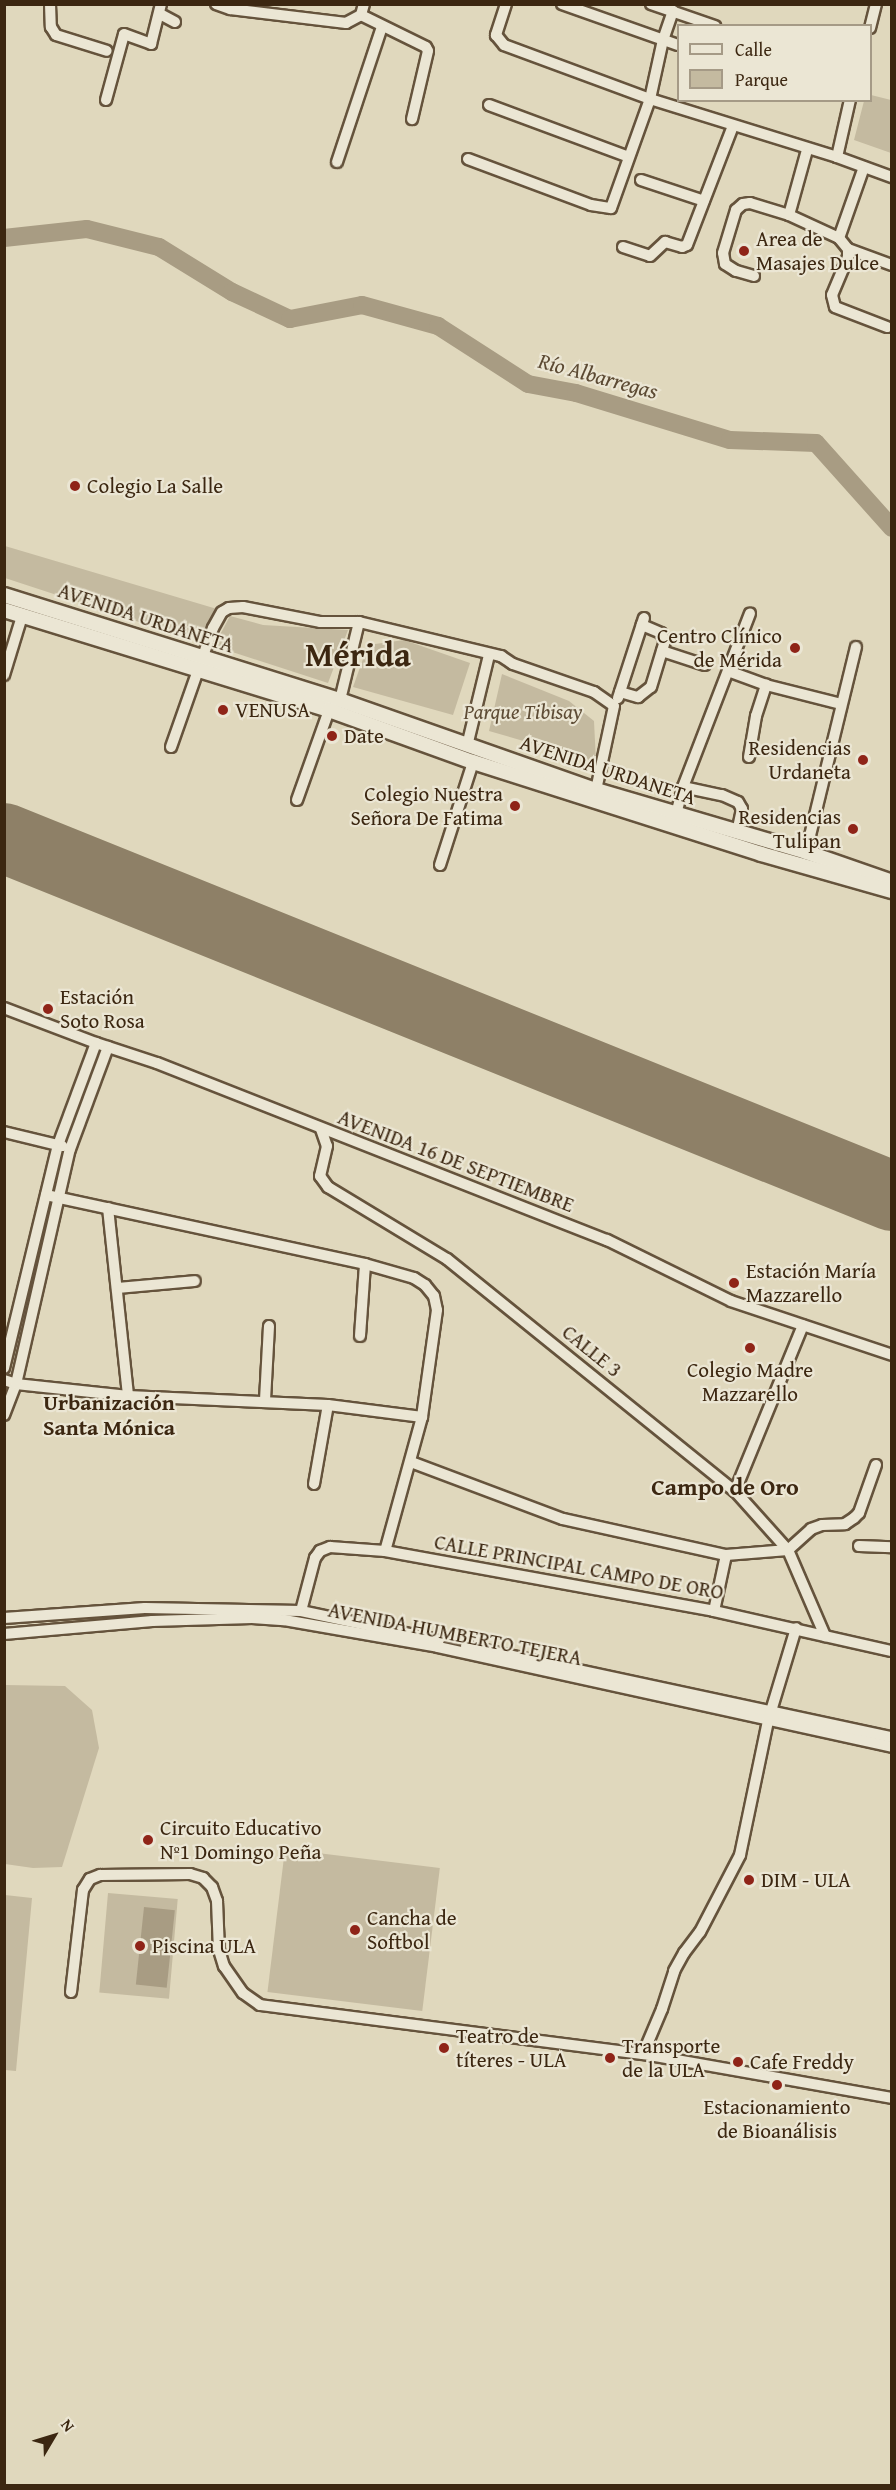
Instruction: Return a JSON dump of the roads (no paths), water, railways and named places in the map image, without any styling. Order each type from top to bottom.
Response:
[{"type":"street","points":[[51,4],[51,27],[56,35],[107,51]]},
{"type":"street","points":[[216,4],[231,9],[346,23],[363,10],[382,27],[426,47],[428,51],[412,119]]},
{"type":"street","points":[[506,4],[496,35],[504,45],[650,99],[807,150],[837,157],[891,177]]},
{"type":"street","points":[[562,4],[677,45]]},
{"type":"street","points":[[651,4],[709,24]]},
{"type":"street","points":[[871,24],[876,4]]},
{"type":"street","points":[[106,100],[124,34],[151,44],[161,9],[175,22]]},
{"type":"street","points":[[468,159],[608,209],[615,202],[650,99],[663,40],[673,11]]},
{"type":"street","points":[[337,162],[382,27]]},
{"type":"street","points":[[837,157],[850,102]]},
{"type":"street","points":[[489,105],[629,157]]},
{"type":"street","points":[[623,248],[650,256],[664,242],[685,247],[733,126]]},
{"type":"street","points":[[789,215],[807,150]]},
{"type":"street","points":[[839,238],[864,167]]},
{"type":"street","points":[[640,180],[704,201]]},
{"type":"street","points":[[754,276],[735,271],[725,264],[723,253],[736,210],[743,204],[750,203],[789,215],[839,238],[848,249],[891,265]]},
{"type":"street","points":[[848,249],[848,257],[832,295],[835,307],[887,327]]},
{"type":"street","name":"AVENIDA URDANETA","points":[[4,595],[202,664],[467,746],[596,790],[806,852],[891,882]]},
{"type":"street","points":[[171,747],[202,664],[213,627],[222,612],[229,608],[252,608],[320,622],[359,622],[489,655],[501,656],[513,664],[594,692],[614,706]]},
{"type":"street","name":"AVENIDA URDANETA","points":[[4,609],[22,616],[202,664]]},
{"type":"street","points":[[676,814],[683,787],[750,613]]},
{"type":"street","points":[[4,675],[22,616]]},
{"type":"street","points":[[297,800],[334,705],[359,622]]},
{"type":"street","points":[[596,790],[614,706],[643,622],[661,633],[665,641],[662,651],[647,691],[638,697],[620,692]]},
{"type":"street","points":[[806,852],[856,647]]},
{"type":"street","points":[[662,651],[705,664]]},
{"type":"street","points":[[467,746],[489,655]]},
{"type":"street","points":[[728,671],[766,685],[841,704]]},
{"type":"street","points":[[749,757],[756,716],[766,685]]},
{"type":"street","name":"AVENIDA URDANETA","points":[[334,705],[473,762],[761,854],[891,891]]},
{"type":"street","points":[[440,865],[473,762]]},
{"type":"street","points":[[683,787],[722,795],[738,802],[742,809],[737,832]]},
{"type":"street","name":"AVENIDA 16 DE SEPTIEMBRE","points":[[4,1008],[96,1043],[157,1063],[607,1240],[731,1301],[891,1355]]},
{"type":"street","points":[[4,1415],[16,1384],[52,1196],[58,1144],[96,1043]]},
{"type":"street","points":[[4,1368],[52,1196],[108,1047]]},
{"type":"street","name":"CALLE 3","points":[[321,1129],[327,1146],[320,1172],[328,1186],[447,1259],[735,1491],[788,1551],[825,1636]]},
{"type":"street","points":[[4,1132],[58,1144],[70,1149]]},
{"type":"street","points":[[52,1196],[365,1264],[414,1278],[434,1296],[437,1310],[422,1417],[385,1551]]},
{"type":"street","points":[[108,1208],[128,1396]]},
{"type":"street","points":[[360,1336],[365,1264]]},
{"type":"street","points":[[117,1288],[195,1281]]},
{"type":"street","points":[[735,1491],[803,1325]]},
{"type":"street","points":[[265,1400],[269,1326]]},
{"type":"street","points":[[4,1380],[16,1384],[128,1396],[265,1400],[328,1405],[422,1417]]},
{"type":"street","points":[[314,1484],[328,1405]]},
{"type":"street","points":[[411,1462],[563,1519],[726,1555],[788,1551],[811,1529],[822,1525],[845,1524],[859,1513],[876,1465]]},
{"type":"street","points":[[859,1546],[891,1547]]},
{"type":"street","name":"CALLE PRINCIPAL CAMPO DE ORO","points":[[301,1611],[315,1557],[320,1551],[330,1547],[385,1551],[714,1611],[891,1651]]},
{"type":"street","points":[[714,1611],[726,1555]]},
{"type":"street","name":"AVENIDA HUMBERTO TEJERA","points":[[4,1618],[145,1608],[301,1611],[770,1716],[891,1747]]},
{"type":"street","name":"AVENIDA HUMBERTO TEJERA","points":[[4,1634],[152,1621],[252,1618],[284,1620],[438,1647],[770,1716],[891,1737]]},
{"type":"street","points":[[642,2054],[662,2009],[674,1971],[700,1932],[740,1856],[770,1716],[796,1628]]},
{"type":"street","points":[[71,1992],[83,1890],[90,1879],[100,1875],[190,1874],[203,1878],[212,1887],[217,1900],[219,1950],[224,1966],[243,1993],[260,2005],[642,2054],[891,2098]]},
{"type":"waterway","name":"Río Albarregas","points":[[4,238],[87,229],[159,247],[232,292],[290,319],[362,305],[438,326],[528,384],[576,393],[730,440],[816,443],[892,528]]},
{"type":"place","name":"Area de Masajes Dulce","points":[[744,251]]},
{"type":"place","name":"Colegio La Salle","points":[[75,486]]},
{"type":"place","name":"Centro Clínico de Mérida","points":[[795,648]]},
{"type":"place","name":"VENUSA","points":[[223,710]]},
{"type":"place","name":"Date","points":[[332,736]]},
{"type":"place","name":"Residencias Urdaneta","points":[[863,760]]},
{"type":"place","name":"Colegio Nuestra Señora De Fatima","points":[[515,806]]},
{"type":"place","name":"Residencias Tulipan","points":[[853,829]]},
{"type":"place","name":"Estación Soto Rosa","points":[[48,1009]]},
{"type":"place","name":"Estación María Mazzarello","points":[[734,1283]]},
{"type":"place","name":"Colegio Madre Mazzarello","points":[[750,1348]]},
{"type":"place","name":"Circuito Educativo Nº1 Domingo Peña","points":[[148,1840]]},
{"type":"place","name":"DIM - ULA","points":[[749,1880]]},
{"type":"place","name":"Cancha de Softbol","points":[[355,1930]]},
{"type":"place","name":"Piscina ULA","points":[[140,1946]]},
{"type":"place","name":"Teatro de títeres - ULA","points":[[444,2048]]},
{"type":"place","name":"Transporte de la ULA","points":[[610,2058]]},
{"type":"place","name":"Cafe Freddy","points":[[738,2062]]},
{"type":"place","name":"Estacionamiento de Bioanálisis","points":[[777,2085]]},
{"type":"district","name":"Mérida","points":[[358,655]]},
{"type":"district","name":"Urbanización Santa Mónica","points":[[109,1414]]},
{"type":"district","name":"Campo de Oro","points":[[725,1487]]},
{"type":"park label","name":"Parque Tibisay","points":[[523,712]]}]
